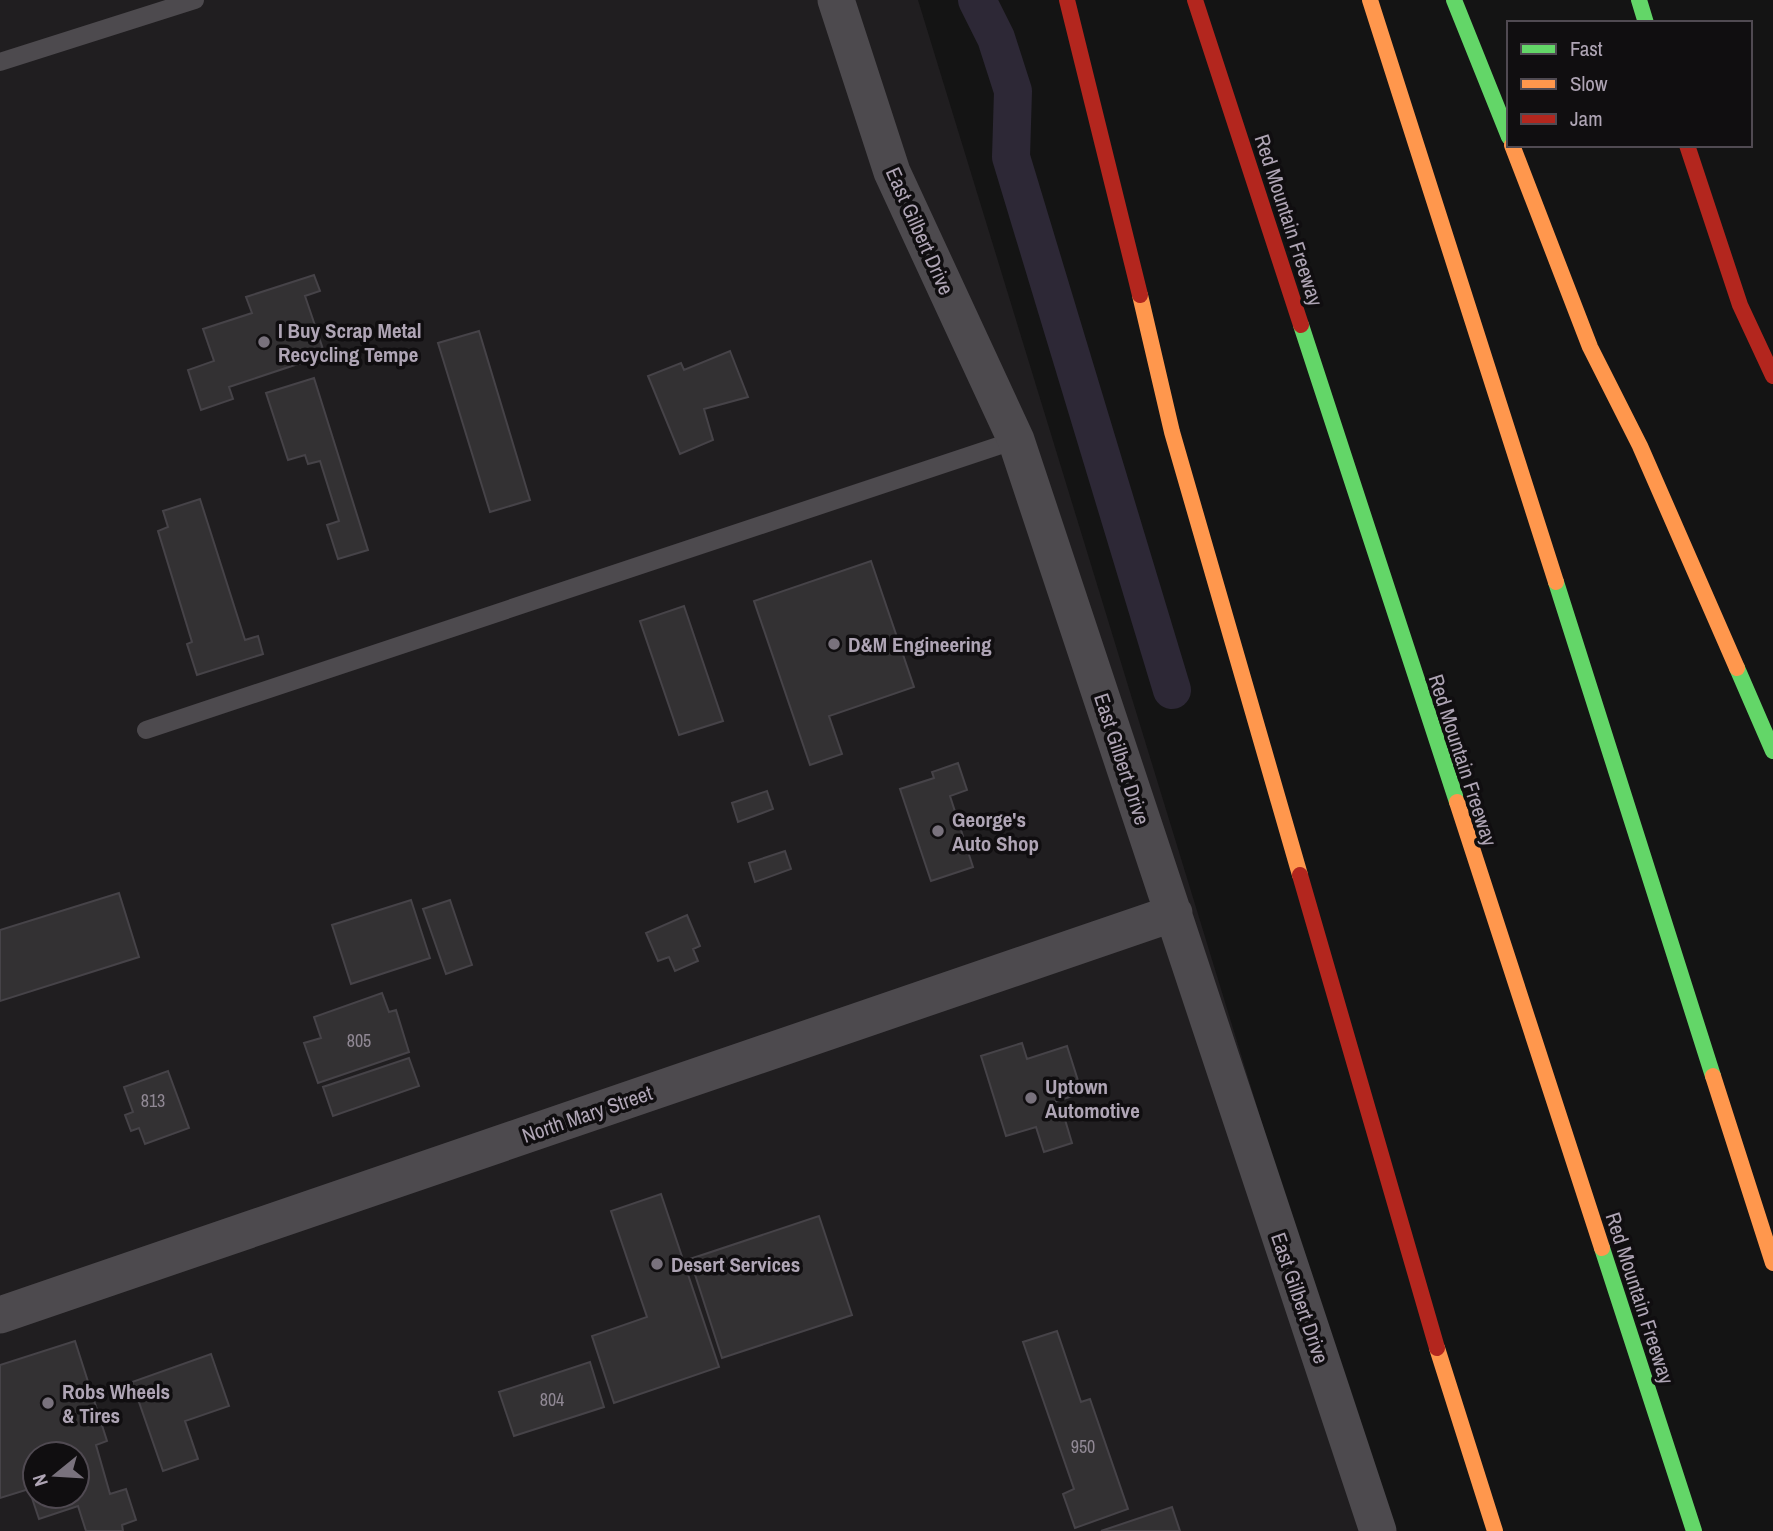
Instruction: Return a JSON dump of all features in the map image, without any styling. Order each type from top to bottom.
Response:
[{"type":"main road","points":[[1067,0],[1103,136],[1172,432],[1441,1363],[1495,1531]]},
{"type":"main road","name":"Red Mountain Freeway","points":[[1195,0],[1694,1531]]},
{"type":"main road","points":[[1370,0],[1773,1263]]},
{"type":"main road","points":[[1454,0],[1507,132]]},
{"type":"main road","points":[[1639,0],[1645,21]]},
{"type":"main road","points":[[1513,147],[1590,347],[1640,446],[1773,751]]},
{"type":"main road","points":[[1688,147],[1740,305],[1773,376]]},
{"type":"street","name":"East Gilbert Drive","points":[[836,0],[892,172],[1016,440],[1378,1531]]},
{"type":"street","name":"North Mary Street","points":[[0,1315],[1174,914]]},
{"type":"lane","points":[[0,62],[195,0]]},
{"type":"lane","points":[[146,730],[1016,440]]},
{"type":"shaded area","points":[[0,0],[918,0],[1387,1531],[0,1531]]},
{"type":"building","name":"I Buy Scrap Metal Recycling Tempe","points":[[314,275],[320,291],[305,296],[325,355],[229,387],[233,399],[201,410],[188,370],[214,361],[203,329],[252,313],[246,297]]},
{"type":"building","points":[[479,331],[530,500],[490,512],[438,343]]},
{"type":"building","points":[[730,351],[748,397],[704,409],[713,440],[680,454],[648,376],[681,363],[684,370]]},
{"type":"building","points":[[314,378],[368,550],[338,559],[327,525],[339,521],[320,461],[308,464],[305,455],[288,460],[266,393]]},
{"type":"building","points":[[200,499],[245,640],[258,636],[263,654],[197,675],[187,644],[192,642],[158,531],[168,527],[163,511]]},
{"type":"building","name":"D&M Engineering","points":[[871,561],[914,687],[829,716],[842,754],[810,765],[754,601]]},
{"type":"building","points":[[684,606],[723,721],[679,735],[640,621]]},
{"type":"building","name":"George's Auto Shop","points":[[958,763],[967,790],[950,796],[973,867],[931,881],[900,789],[934,778],[932,772]]},
{"type":"building","points":[[767,791],[773,809],[738,822],[732,803]]},
{"type":"building","points":[[785,851],[791,869],[755,882],[749,863]]},
{"type":"building","points":[[119,893],[139,957],[0,1001],[0,930]]},
{"type":"building","points":[[411,900],[430,958],[351,984],[332,925]]},
{"type":"building","points":[[450,900],[472,965],[446,974],[423,909]]},
{"type":"building","points":[[687,915],[700,946],[693,949],[698,961],[675,971],[669,957],[658,961],[646,933]]},
{"type":"building","points":[[382,993],[389,1012],[396,1010],[409,1052],[318,1083],[304,1043],[321,1038],[314,1017]]},
{"type":"building","name":"Uptown Automotive","points":[[1022,1043],[1027,1059],[1067,1046],[1082,1093],[1054,1102],[1058,1114],[1063,1113],[1072,1143],[1044,1152],[1036,1127],[1006,1136],[981,1056]]},
{"type":"building","points":[[409,1058],[419,1086],[333,1116],[323,1087]]},
{"type":"building","points":[[168,1071],[189,1128],[145,1144],[139,1128],[131,1131],[125,1115],[133,1112],[124,1087]]},
{"type":"building","name":"Desert Services","points":[[661,1194],[719,1367],[614,1403],[592,1336],[647,1317],[611,1211]]},
{"type":"building","points":[[819,1216],[852,1315],[722,1358],[690,1259]]},
{"type":"building","points":[[1057,1331],[1081,1402],[1090,1399],[1128,1509],[1075,1528],[1063,1494],[1074,1489],[1023,1342]]},
{"type":"building","name":"Robs Wheels & Tires","points":[[75,1341],[107,1441],[96,1445],[110,1494],[126,1489],[136,1520],[122,1525],[123,1531],[86,1531],[79,1510],[91,1510],[91,1440],[21,1440],[21,1491],[0,1498],[0,1365]]},
{"type":"building","points":[[211,1354],[229,1406],[185,1421],[198,1459],[163,1471],[132,1382]]},
{"type":"building","points":[[590,1362],[604,1407],[514,1436],[499,1392]]},
{"type":"building","points":[[1172,1507],[1180,1531],[1101,1531]]},
{"type":"building","name":"Robs Wheels & Tires","points":[[36,1510],[66,1510],[39,1519]]},
{"type":"waterway","points":[[977,0],[996,38],[1013,91],[1011,157],[1172,690]]},
{"type":"traffic: fast","points":[[1454,0],[1507,132]]},
{"type":"traffic: fast","points":[[1639,0],[1645,21]]},
{"type":"traffic: fast","points":[[1301,325],[1457,802]]},
{"type":"traffic: fast","points":[[1556,582],[1713,1076]]},
{"type":"traffic: fast","points":[[1737,668],[1773,751]]},
{"type":"traffic: fast","points":[[1602,1248],[1694,1531]]},
{"type":"traffic: slow","points":[[1370,0],[1556,582]]},
{"type":"traffic: slow","points":[[1513,147],[1590,347],[1640,446],[1737,668]]},
{"type":"traffic: slow","points":[[1140,295],[1172,432],[1300,875]]},
{"type":"traffic: slow","points":[[1457,802],[1602,1248]]},
{"type":"traffic: slow","points":[[1713,1076],[1773,1263]]},
{"type":"traffic: slow","points":[[1437,1348],[1495,1531]]},
{"type":"traffic: jam","points":[[1067,0],[1140,295]]},
{"type":"traffic: jam","points":[[1195,0],[1301,325]]},
{"type":"traffic: jam","points":[[1688,147],[1740,305],[1773,376]]},
{"type":"traffic: jam","points":[[1300,875],[1437,1348]]},
{"type":"place","name":"I Buy Scrap Metal Recycling Tempe","points":[[264,342]]},
{"type":"place","name":"D&M Engineering","points":[[834,644]]},
{"type":"place","name":"George's Auto Shop","points":[[938,831]]},
{"type":"place","name":"Uptown Automotive","points":[[1031,1098]]},
{"type":"place","name":"Desert Services","points":[[657,1264]]},
{"type":"place","name":"Robs Wheels & Tires","points":[[48,1403]]}]
